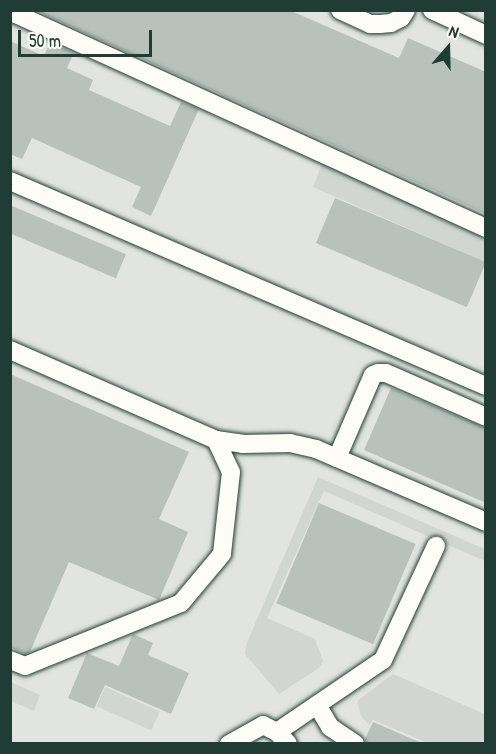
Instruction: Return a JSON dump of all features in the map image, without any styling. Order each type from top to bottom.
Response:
[{"type":"street","points":[[12,10],[16,14],[486,228]]},
{"type":"street","points":[[340,10],[370,24],[391,23],[400,18],[406,10]]},
{"type":"street","points":[[432,10],[486,35]]},
{"type":"street","points":[[10,181],[486,386]]},
{"type":"street","points":[[10,350],[216,440],[243,444],[290,443],[316,449],[486,522]]},
{"type":"street","points":[[337,458],[373,375],[378,373],[386,373],[486,417]]},
{"type":"street","points":[[10,660],[25,666],[181,603],[222,554],[231,472],[216,440]]},
{"type":"street","points":[[229,744],[276,733],[383,660],[436,546]]},
{"type":"street","points":[[317,705],[330,728],[355,744]]},
{"type":"shaded area","points":[[11,11],[485,11],[485,743],[11,743]]},
{"type":"shaded area","points":[[323,161],[485,239],[485,262],[313,187]]},
{"type":"shaded area","points":[[318,477],[485,549],[485,561],[324,491],[267,618],[315,639],[323,661],[319,668],[279,694],[245,654],[246,645]]},
{"type":"shaded area","points":[[393,674],[485,714],[485,743],[428,743],[373,720],[369,725],[361,716],[357,701]]},
{"type":"shaded area","points":[[11,682],[40,695],[34,711],[11,701]]},
{"type":"shaded area","points":[[105,687],[160,711],[151,731],[96,706]]},
{"type":"building","points":[[35,10],[289,10],[399,58],[408,38],[486,72],[486,214]]},
{"type":"building","points":[[10,41],[44,56],[50,42],[74,53],[67,68],[93,80],[89,90],[170,126],[181,102],[199,109],[151,216],[132,207],[141,187],[32,138],[22,159],[10,154]]},
{"type":"building","points":[[335,198],[486,262],[467,307],[316,243]]},
{"type":"building","points":[[10,205],[126,254],[116,278],[10,233]]},
{"type":"building","points":[[10,374],[189,452],[159,519],[188,532],[159,600],[69,562],[30,652],[26,654],[10,647]]},
{"type":"building","points":[[391,388],[486,428],[486,503],[364,450]]},
{"type":"building","points":[[319,503],[416,544],[373,644],[276,603]]},
{"type":"building","points":[[133,634],[153,643],[148,655],[189,673],[171,714],[105,685],[94,709],[68,698],[87,653],[119,666]]},
{"type":"building","points":[[373,722],[424,744],[366,744],[365,739]]}]
